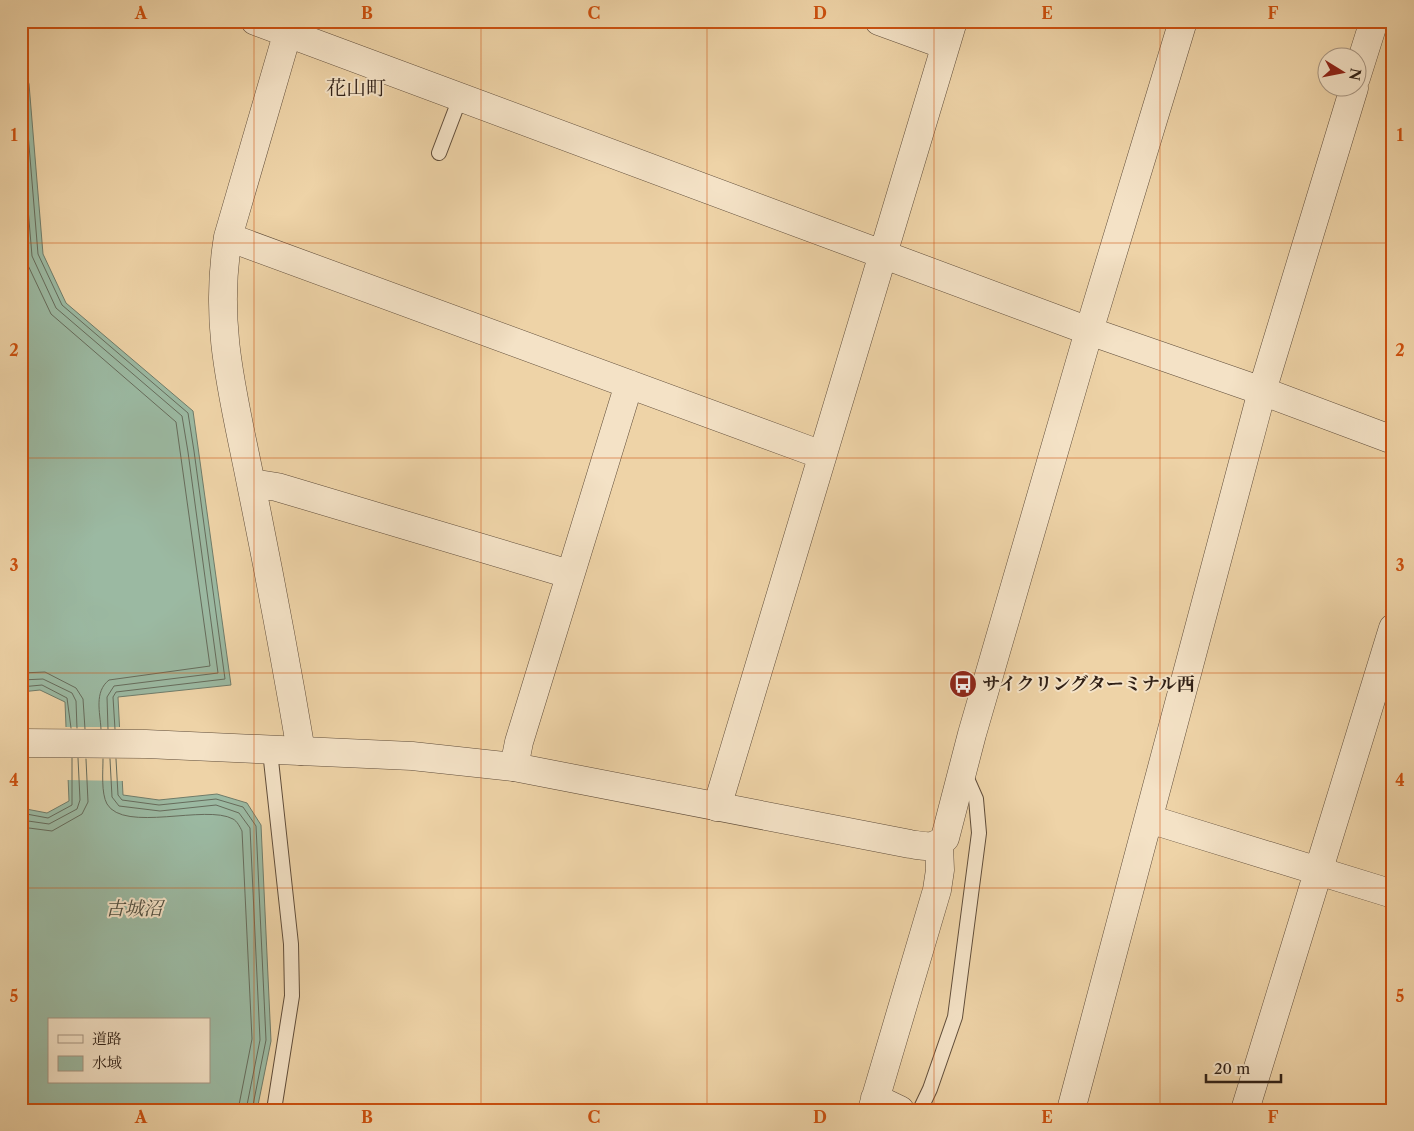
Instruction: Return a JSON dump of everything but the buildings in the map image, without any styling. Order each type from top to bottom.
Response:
[{"type":"street","points":[[255,21],[289,28],[460,98],[883,253],[1089,331],[1262,391],[1393,440]]},
{"type":"street","points":[[717,807],[949,33],[879,21]]},
{"type":"street","points":[[21,743],[146,744],[412,756],[514,767],[910,844],[931,847],[938,845],[945,838],[963,768],[1089,331],[1183,21]]},
{"type":"street","points":[[1365,48],[1374,21]]},
{"type":"street","points":[[289,28],[228,237],[222,273],[222,314],[228,374],[251,483],[301,751]]},
{"type":"street","points":[[1071,1110],[1262,391],[1351,98]]},
{"type":"street","points":[[228,237],[822,455]]},
{"type":"street","points":[[514,767],[519,742],[569,574],[629,384]]},
{"type":"street","points":[[251,483],[277,487],[569,574]]},
{"type":"street","points":[[1245,1110],[1393,628]]},
{"type":"street","points":[[1149,819],[1393,894]]},
{"type":"street","points":[[900,1110],[874,1104],[937,890],[940,870],[938,845]]},
{"type":"lane","points":[[439,153],[460,98]]},
{"type":"lane","points":[[270,751],[291,953],[292,996],[274,1110]]},
{"type":"lane","points":[[920,1110],[930,1090],[955,1017],[975,862],[978,814],[976,800],[963,768]]},
{"type":"water","name":"古城沼","points":[[21,57],[29,84],[43,254],[66,303],[193,411],[231,685],[118,697],[123,795],[159,800],[217,794],[247,803],[261,825],[271,1041],[257,1110],[21,1110],[21,808],[47,813],[69,801],[65,702],[40,690],[21,692]]},
{"type":"pier","points":[[63,727],[122,727],[125,781],[66,780]]},
{"type":"place","name":"サイクリングターミナル西","points":[[963,684]]},
{"type":"district","name":"花山町","points":[[356,88]]}]
